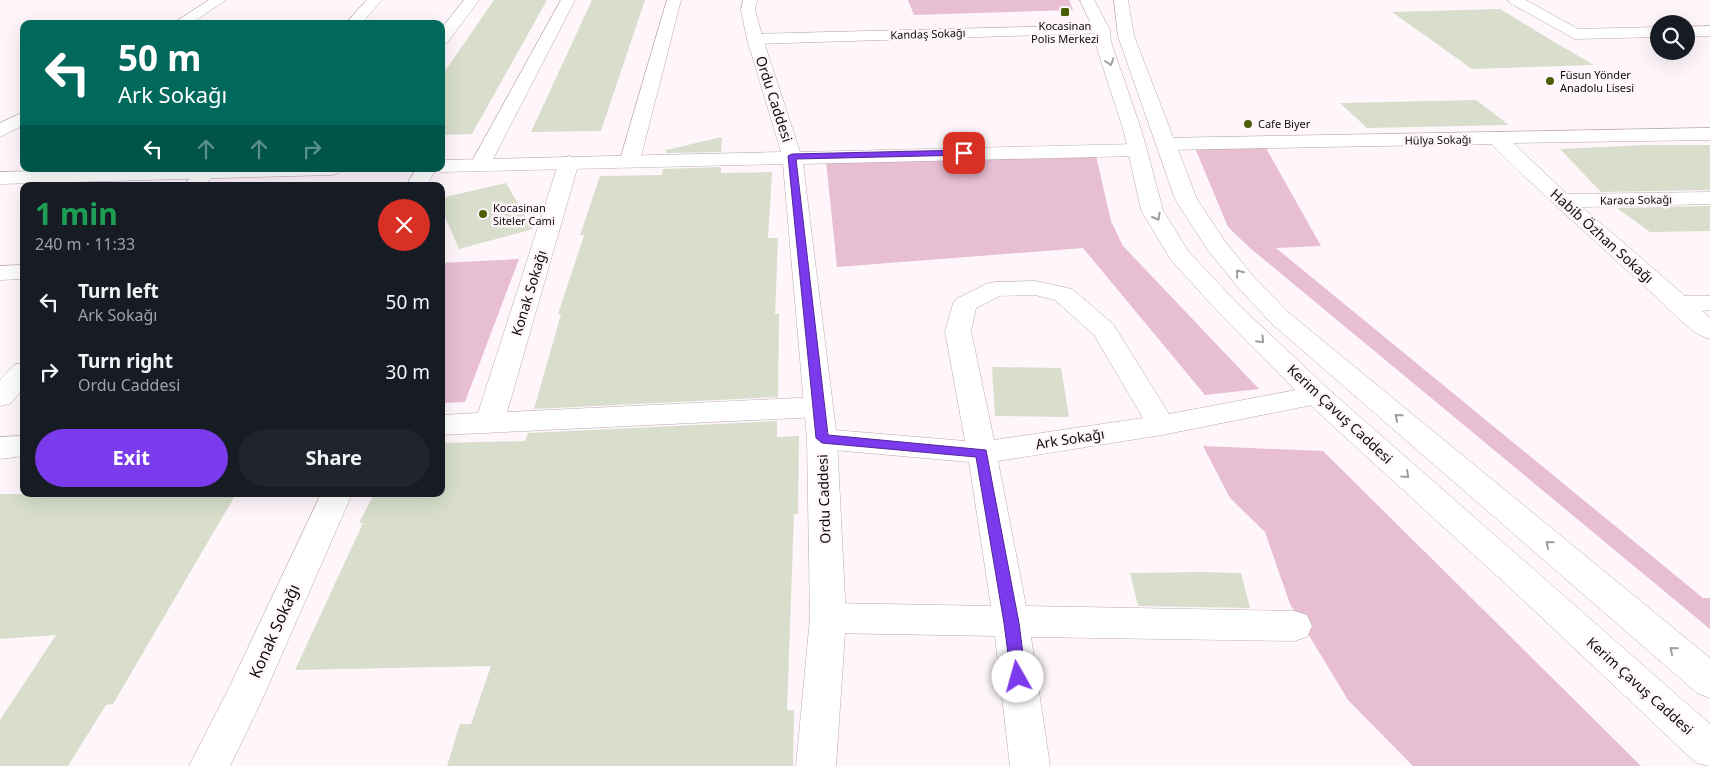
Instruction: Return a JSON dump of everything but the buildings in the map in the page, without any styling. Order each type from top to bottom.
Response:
[{"type":"street","points":[[186,20],[219,0]]},
{"type":"street","points":[[356,20],[375,0]]},
{"type":"street","points":[[445,35],[472,0]]},
{"type":"street","points":[[480,165],[568,0]]},
{"type":"street","points":[[630,160],[674,0]]},
{"type":"street","name":"Ordu Caddesi","points":[[750,0],[748,10],[755,39],[792,156],[822,438],[828,618],[816,766]]},
{"type":"street","name":"Kerim Çavuş Caddesi","points":[[1088,0],[1102,30],[1137,150],[1152,210],[1179,255],[1230,310],[1317,395],[1533,588],[1710,750]]},
{"type":"street","points":[[1121,0],[1126,36],[1186,199],[1215,244],[1245,281],[1280,318],[1710,681]]},
{"type":"street","points":[[1515,0],[1575,34],[1650,32]]},
{"type":"street","name":"Kandaş Sokağı","points":[[755,39],[1102,30]]},
{"type":"street","points":[[1695,32],[1710,31]]},
{"type":"street","points":[[0,131],[20,119]]},
{"type":"street","name":"Hülya Sokağı","points":[[1166,144],[1710,134]]},
{"type":"street","name":"Habib Özhan Sokağı","points":[[1496,138],[1562,201],[1710,331]]},
{"type":"street","points":[[445,166],[792,156],[1137,150]]},
{"type":"street","name":"Konak Sokağı","points":[[490,423],[569,162]]},
{"type":"street","points":[[0,178],[203,176],[277,172]]},
{"type":"street","name":"Karaca Sokağı","points":[[1562,201],[1710,198]]},
{"type":"street","points":[[0,273],[20,272]]},
{"type":"street","points":[[1030,766],[1011,623],[982,453],[958,331],[965,304],[995,289],[1035,288],[1062,294],[1104,330],[1162,425]]},
{"type":"street","points":[[1677,304],[1710,303]]},
{"type":"street","points":[[0,397],[20,375]]},
{"type":"street","name":"Ark Sokağı","points":[[822,438],[982,453],[1162,425],[1317,395]]},
{"type":"street","points":[[445,425],[818,407]]},
{"type":"street","points":[[0,448],[20,446]]},
{"type":"street","name":"Konak Sokağı","points":[[209,766],[242,702],[335,497]]},
{"type":"street","points":[[828,618],[1011,623],[1294,626]]},
{"type":"shaded area","points":[[908,0],[1069,0],[1073,10],[914,15]]},
{"type":"shaded area","points":[[1195,148],[1266,148],[1321,246],[1276,248],[1703,598],[1710,598],[1710,629],[1250,248],[1228,227]]},
{"type":"shaded area","points":[[1096,156],[1111,221],[1123,246],[1259,389],[1205,395],[1083,248],[837,267],[826,161]]},
{"type":"shaded area","points":[[519,259],[465,402],[445,403],[445,263]]},
{"type":"shaded area","points":[[1203,446],[1323,451],[1641,766],[1413,766],[1348,700],[1290,604],[1265,532],[1230,498]]},
{"type":"place","name":"Kocasinan Polis Merkezi","points":[[1065,12]]},
{"type":"place","name":"Füsun Yönder Anadolu Lisesi","points":[[1550,81]]},
{"type":"place","name":"Cafe Biyer","points":[[1248,124]]},
{"type":"place","name":"Kocasinan Siteler Cami","points":[[483,214]]},
{"type":"route","points":[[964,153],[792,156],[822,438],[982,453],[1011,623],[1018,677]]}]
